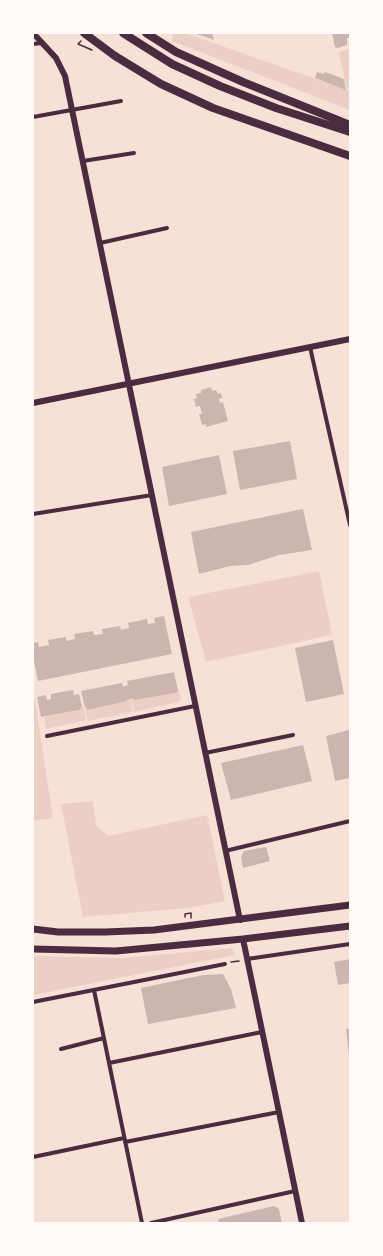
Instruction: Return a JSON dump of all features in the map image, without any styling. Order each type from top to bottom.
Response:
[{"type":"highway","points":[[84,33],[115,56],[162,84],[213,108],[350,156]]},
{"type":"highway","points":[[123,33],[172,64],[220,86],[276,108],[350,132]]},
{"type":"highway","points":[[146,33],[176,52],[243,82],[350,125]]},
{"type":"main road","points":[[33,929],[58,932],[154,930],[350,905]]},
{"type":"main road","points":[[33,949],[116,951],[243,939],[350,926]]},
{"type":"street","points":[[33,33],[56,58],[62,69],[72,110],[240,920]]},
{"type":"street","points":[[33,44],[42,43]]},
{"type":"street","points":[[33,116],[121,101]]},
{"type":"street","points":[[83,161],[134,153]]},
{"type":"street","points":[[100,243],[167,228]]},
{"type":"street","points":[[33,403],[350,339]]},
{"type":"street","points":[[310,347],[350,525]]},
{"type":"street","points":[[33,514],[152,495]]},
{"type":"street","points":[[47,736],[195,706]]},
{"type":"street","points":[[205,753],[293,735]]},
{"type":"street","points":[[225,851],[350,822]]},
{"type":"street","points":[[243,939],[302,1223]]},
{"type":"street","points":[[247,959],[350,944]]},
{"type":"street","points":[[33,1002],[224,964]]},
{"type":"street","points":[[94,990],[142,1223]]},
{"type":"street","points":[[109,1063],[262,1032]]},
{"type":"street","points":[[61,1049],[104,1038]]},
{"type":"street","points":[[33,1157],[279,1112]]},
{"type":"street","points":[[151,1223],[296,1192]]},
{"type":"path","points":[[78,44],[91,51]]},
{"type":"path","points":[[185,914],[191,913]]},
{"type":"path","points":[[224,964],[247,959]]},
{"type":"shaded area","points":[[173,33],[185,33],[350,91],[350,110],[172,41]]},
{"type":"shaded area","points":[[350,49],[350,88],[347,89],[339,52]]},
{"type":"shaded area","points":[[319,571],[332,635],[206,662],[188,597]]},
{"type":"shaded area","points":[[178,691],[181,699],[178,702],[134,712],[131,698],[134,698],[134,700]]},
{"type":"shaded area","points":[[130,699],[133,712],[88,721],[85,708],[87,707],[87,710]]},
{"type":"shaded area","points":[[33,700],[35,700],[53,818],[33,821]]},
{"type":"shaded area","points":[[81,706],[84,708],[86,720],[46,729],[44,717],[79,710]]},
{"type":"shaded area","points":[[93,801],[96,825],[108,836],[207,815],[225,901],[188,908],[83,917],[61,804]]},
{"type":"shaded area","points":[[232,948],[235,955],[33,995],[33,956],[121,958]]},
{"type":"building","points":[[194,33],[212,33],[214,40]]},
{"type":"building","points":[[332,33],[350,33],[350,38],[347,38],[347,45],[338,48],[335,47]]},
{"type":"building","points":[[317,72],[324,74],[325,72],[344,79],[346,90],[315,78]]},
{"type":"building","points":[[211,387],[212,391],[216,390],[218,394],[221,393],[222,398],[219,399],[220,403],[223,402],[228,421],[206,427],[206,424],[202,425],[199,414],[202,414],[200,406],[196,407],[194,399],[197,398],[196,394],[201,393],[201,390]]},
{"type":"building","points":[[290,441],[297,479],[240,490],[233,451]]},
{"type":"building","points":[[219,455],[227,494],[169,506],[162,467]]},
{"type":"building","points":[[303,509],[312,550],[279,555],[248,565],[230,566],[199,574],[191,532]]},
{"type":"building","points":[[164,616],[172,654],[38,681],[33,656],[33,643],[38,642],[39,647],[49,645],[48,640],[66,637],[66,641],[75,639],[74,634],[93,631],[94,635],[103,634],[102,629],[120,626],[121,630],[129,628],[128,623],[147,619],[148,624],[155,623],[154,618]]},
{"type":"building","points":[[333,640],[344,694],[306,702],[295,648]]},
{"type":"building","points":[[174,672],[178,691],[175,693],[134,700],[134,698],[87,710],[87,707],[85,708],[81,691],[122,683],[123,687],[128,685],[127,681]]},
{"type":"building","points":[[73,690],[74,695],[79,694],[82,707],[79,710],[41,717],[37,697],[46,695],[47,700],[51,699],[51,694]]},
{"type":"building","points":[[349,730],[350,778],[335,781],[326,736]]},
{"type":"building","points":[[303,745],[312,781],[231,800],[221,763]]},
{"type":"building","points":[[266,847],[270,861],[243,868],[241,857],[244,851]]},
{"type":"building","points":[[350,959],[350,983],[338,985],[334,962]]},
{"type":"building","points":[[223,974],[231,989],[236,1008],[148,1024],[141,988],[203,975]]},
{"type":"building","points":[[346,1029],[350,1029],[350,1056],[349,1056]]},
{"type":"building","points":[[274,1206],[279,1209],[282,1223],[219,1223],[218,1219]]}]
